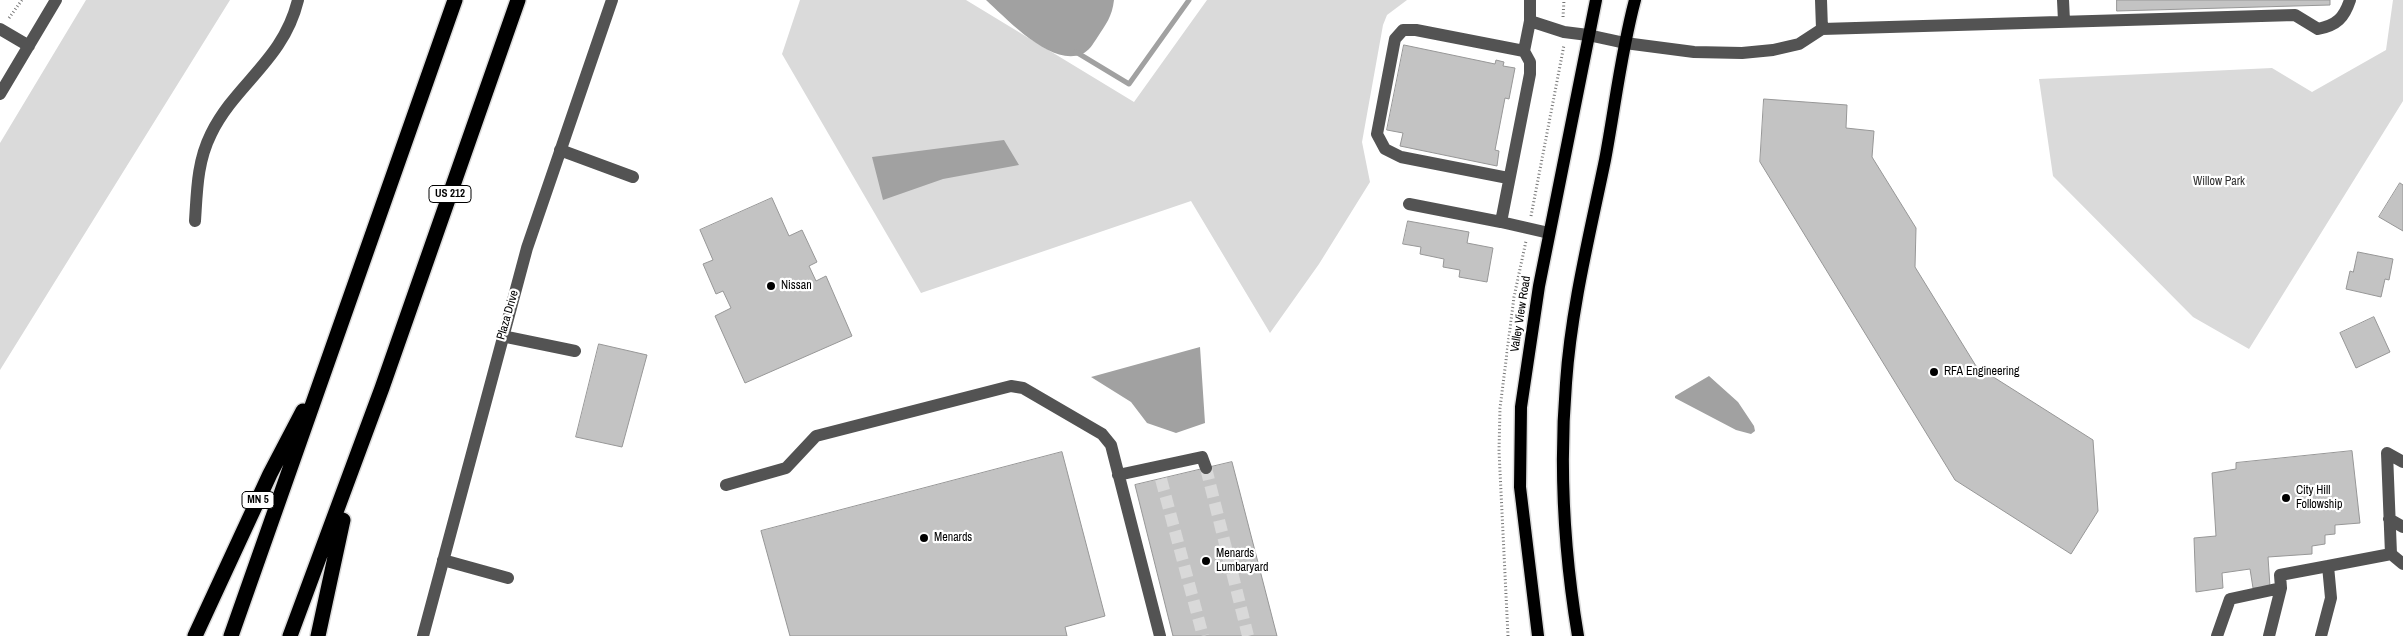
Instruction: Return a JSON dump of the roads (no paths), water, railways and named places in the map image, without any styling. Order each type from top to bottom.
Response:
[{"type":"highway","points":[[231,636],[455,0]]},
{"type":"highway","name":"US 212","points":[[290,636],[382,388],[518,0]]},
{"type":"highway","name":"MN 5","points":[[195,636],[270,474],[326,367]]},
{"type":"highway","points":[[318,636],[336,541],[382,388]]},
{"type":"main road","name":"Valley View Road","points":[[1538,636],[1520,487],[1521,407],[1531,335],[1549,233],[1596,0]]},
{"type":"main road","points":[[1578,636],[1570,587],[1564,523],[1562,458],[1566,382],[1577,307],[1634,0]]},
{"type":"street","points":[[0,94],[56,0]]},
{"type":"street","points":[[195,221],[199,167],[210,135],[224,112],[280,46],[293,21],[298,0]]},
{"type":"street","name":"Plaza Drive","points":[[423,636],[527,248],[612,0]]},
{"type":"street","points":[[1501,222],[1508,178],[1530,74],[1530,62],[1524,51],[1530,21],[1530,0]]},
{"type":"street","points":[[1821,0],[1822,29]]},
{"type":"street","points":[[2063,0],[2064,21]]},
{"type":"street","points":[[1530,21],[1564,32],[1625,43],[1694,52],[1742,53],[1772,50],[1799,44],[1822,29],[2295,16],[2318,29],[2333,26],[2344,16],[2350,0]]},
{"type":"street","points":[[0,29],[29,46]]},
{"type":"street","points":[[1508,178],[1401,157],[1385,149],[1377,134],[1395,39],[1403,30],[1416,30],[1524,51]]},
{"type":"street","points":[[560,150],[634,177]]},
{"type":"street","points":[[1408,204],[1549,233]]},
{"type":"street","points":[[502,336],[575,351]]},
{"type":"street","points":[[726,485],[786,468],[816,436],[1011,386],[1029,390],[1102,434],[1110,445],[1160,636]]},
{"type":"street","points":[[2403,462],[2387,453],[2391,554],[2403,564]]},
{"type":"street","points":[[1118,475],[1160,473],[1202,457],[1206,468]]},
{"type":"street","points":[[2390,519],[2403,527]]},
{"type":"street","points":[[2269,636],[2281,588],[2280,575],[2391,554]]},
{"type":"street","points":[[443,560],[508,578]]},
{"type":"street","points":[[2321,636],[2331,598],[2328,566]]},
{"type":"street","points":[[2217,636],[2230,599],[2281,588]]},
{"type":"waterway","points":[[1076,52],[1129,84],[1189,0]]},
{"type":"tunnel","points":[[1206,468],[1248,636]]},
{"type":"tunnel","points":[[1161,479],[1203,636]]},
{"type":"place","name":"Nissan","points":[[771,286]]},
{"type":"place","name":"RFA Engineering","points":[[1934,372]]},
{"type":"place","name":"City Hill Followship","points":[[2286,498]]},
{"type":"place","name":"Menards","points":[[924,538]]},
{"type":"place","name":"Menards Lumbaryard","points":[[1206,561]]},
{"type":"park label","name":"Willow Park","points":[[2219,182]]}]
